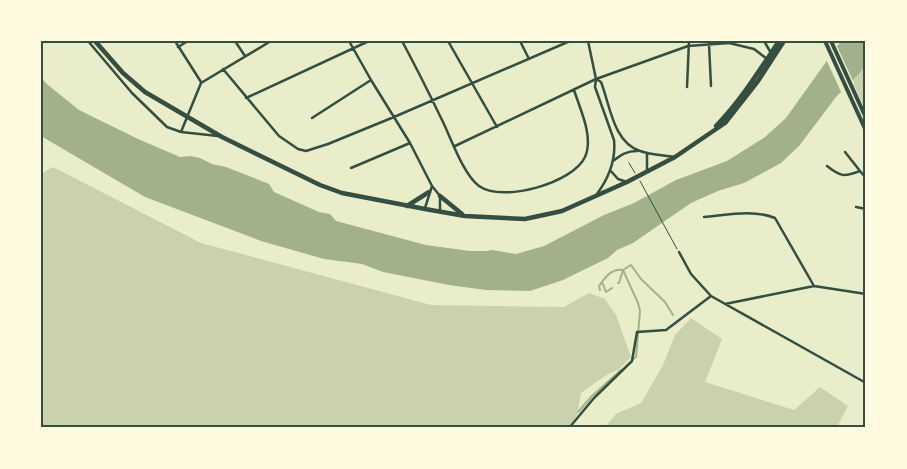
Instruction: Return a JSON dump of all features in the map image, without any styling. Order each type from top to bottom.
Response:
[{"type":"main road","points":[[95,41],[123,73],[145,92],[222,137],[320,185],[342,193],[440,212],[466,216],[525,219],[562,211],[626,182],[675,157],[725,123],[758,81],[778,44]]},
{"type":"main road","points":[[710,132],[732,109],[770,53],[778,44],[784,41]]},
{"type":"main road","points":[[825,41],[866,131]]},
{"type":"main road","points":[[831,41],[866,118]]},
{"type":"main road","points":[[406,206],[429,192]]},
{"type":"main road","points":[[440,196],[466,216]]},
{"type":"street","points":[[88,41],[132,93],[167,127],[181,132],[222,137]]},
{"type":"street","points":[[175,41],[201,83]]},
{"type":"street","points":[[178,47],[188,41]]},
{"type":"street","points":[[235,41],[245,56]]},
{"type":"street","points":[[181,132],[201,83],[271,41]]},
{"type":"street","points":[[350,41],[371,80],[410,143],[432,186],[440,196],[440,212]]},
{"type":"street","points":[[246,98],[369,41]]},
{"type":"street","points":[[402,41],[470,177],[479,186],[492,192],[510,193],[549,183],[569,174],[578,167],[585,156],[588,143],[586,129],[574,90]]},
{"type":"street","points":[[448,41],[497,127]]},
{"type":"street","points":[[520,41],[530,59]]},
{"type":"street","points":[[223,69],[280,136],[293,146],[306,151],[394,117],[570,41]]},
{"type":"street","points":[[588,41],[596,79],[595,87],[614,140],[615,148],[610,170],[604,184],[595,196]]},
{"type":"street","points":[[688,87],[689,41]]},
{"type":"street","points":[[764,41],[770,53]]},
{"type":"street","points":[[455,146],[596,79],[688,46],[729,43],[754,50],[767,59]]},
{"type":"street","points":[[708,44],[711,86]]},
{"type":"street","points":[[596,79],[600,82],[620,137],[638,150],[675,157]]},
{"type":"street","points":[[312,118],[371,80]]},
{"type":"street","points":[[351,168],[410,143]]},
{"type":"street","points":[[613,161],[623,153],[638,150]]},
{"type":"street","points":[[846,152],[866,178]]},
{"type":"street","points":[[647,153],[647,171]]},
{"type":"street","points":[[827,166],[843,176],[860,171]]},
{"type":"street","points":[[610,170],[618,179],[626,182]]},
{"type":"street","points":[[424,209],[432,186]]},
{"type":"street","points":[[856,207],[866,209]]},
{"type":"street","points":[[704,217],[752,213],[766,214],[775,218],[814,286]]},
{"type":"street","points":[[679,252],[691,274],[711,296],[866,383]]},
{"type":"street","points":[[725,304],[814,286],[866,294]]},
{"type":"street","points":[[569,428],[594,398],[632,361],[637,332],[666,330],[711,296]]},
{"type":"path","points":[[629,163],[679,252]]},
{"type":"shaded area","points":[[841,41],[866,41],[866,63],[860,73],[836,97],[799,146],[781,163],[744,183],[718,191],[691,203],[633,243],[617,250],[608,258],[563,280],[530,291],[486,290],[449,285],[383,272],[362,264],[324,259],[261,241],[145,197],[41,136],[41,78],[79,110],[138,139],[180,157],[200,158],[269,184],[274,192],[319,212],[330,214],[336,221],[426,245],[470,251],[492,250],[516,254],[544,246],[604,215],[634,203],[676,180],[727,161],[765,137],[786,118]]},
{"type":"shaded area","points":[[866,63],[866,107],[864,107],[853,80]]},
{"type":"shaded area","points":[[53,167],[201,243],[431,305],[564,307],[589,293],[605,299],[616,315],[631,357],[618,370],[608,374],[581,393],[577,415],[568,428],[41,428],[41,174]]},
{"type":"shaded area","points":[[691,318],[722,339],[705,382],[794,410],[820,387],[848,406],[838,425],[843,428],[604,428],[616,414],[641,403],[663,365],[675,335]]},
{"type":"pier","points":[[836,44],[854,83],[842,94],[826,59]]},
{"type":"waterway","points":[[600,290],[599,286],[609,274],[623,270],[631,265],[641,279],[665,302],[673,315]]},
{"type":"waterway","points":[[623,270],[640,311],[636,357],[632,360]]},
{"type":"waterway","points":[[618,283],[623,270]]},
{"type":"waterway","points":[[602,282],[606,292],[612,288]]},
{"type":"waterway","points":[[578,412],[592,396],[621,370]]}]
